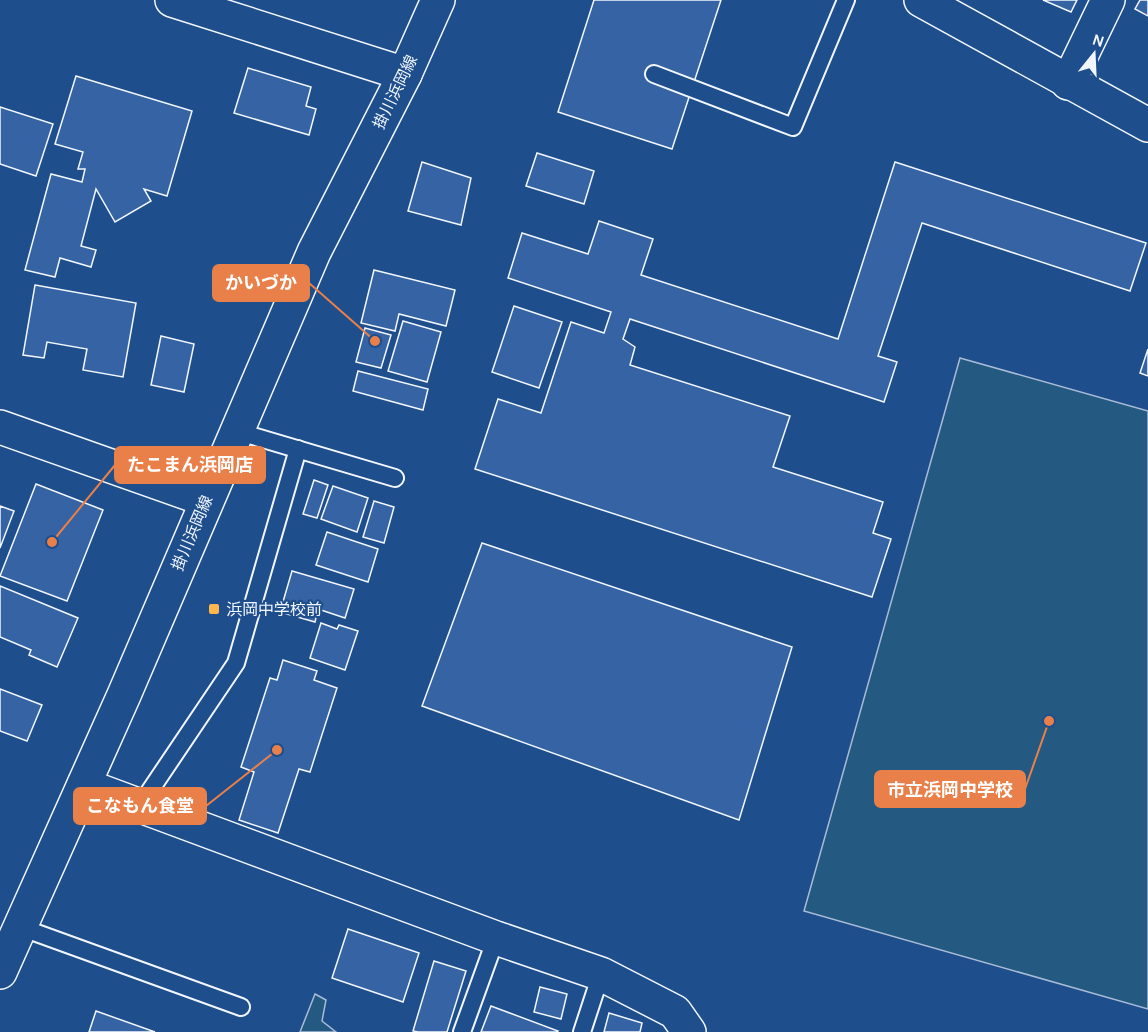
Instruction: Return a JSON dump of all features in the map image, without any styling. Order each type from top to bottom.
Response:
[{"type":"street","points":[[172,0],[405,74]]},
{"type":"street","name":"掛川浜岡線","points":[[0,972],[84,785],[314,252],[405,74],[438,0]]},
{"type":"street","points":[[921,0],[1148,125]]},
{"type":"street","points":[[1068,83],[1108,0]]},
{"type":"street","points":[[0,427],[207,500]]},
{"type":"street","points":[[84,785],[496,938],[601,974],[675,1012],[689,1032]]},
{"type":"lane","points":[[654,74],[793,127],[846,0]]},
{"type":"lane","points":[[236,431],[394,478]]},
{"type":"lane","points":[[139,807],[236,663],[298,449]]},
{"type":"lane","points":[[20,927],[242,1006]]},
{"type":"lane","points":[[462,1032],[496,938]]},
{"type":"lane","points":[[582,1032],[601,974]]},
{"type":"shaded area","points":[[960,358],[1148,411],[1148,1009],[804,911]]},
{"type":"shaded area","points":[[315,994],[326,1000],[322,1021],[336,1032],[300,1032]]},
{"type":"building","points":[[594,0],[721,0],[672,149],[558,112]]},
{"type":"building","points":[[1043,0],[1077,0],[1071,12]]},
{"type":"building","points":[[1140,0],[1148,0],[1148,16],[1135,9]]},
{"type":"building","points":[[248,68],[311,87],[306,106],[316,109],[309,135],[234,113]]},
{"type":"building","points":[[76,76],[192,111],[167,196],[144,189],[151,201],[115,222],[96,189],[81,246],[96,250],[91,267],[60,258],[55,277],[25,270],[51,174],[82,182],[85,169],[78,169],[83,152],[55,144]]},
{"type":"building","points":[[0,107],[53,124],[36,176],[0,164]]},
{"type":"building","points":[[537,153],[594,171],[584,204],[526,186]]},
{"type":"building","points":[[422,162],[471,178],[461,225],[408,211]]},
{"type":"building","points":[[895,162],[1146,243],[1130,291],[922,223],[878,356],[897,362],[884,402],[630,319],[623,339],[635,347],[630,365],[790,416],[773,467],[883,502],[873,533],[891,539],[872,597],[475,469],[498,399],[541,413],[571,322],[604,333],[611,312],[508,278],[522,233],[588,254],[599,221],[653,239],[641,275],[838,339]]},
{"type":"building","points":[[374,270],[455,290],[446,326],[399,314],[395,331],[361,323]]},
{"type":"building","points":[[35,285],[136,303],[123,377],[83,370],[87,349],[47,342],[44,358],[23,355]]},
{"type":"building","points":[[514,306],[562,322],[539,388],[492,372]]},
{"type":"building","points":[[403,321],[441,332],[427,382],[388,371]]},
{"type":"building","points":[[365,328],[391,335],[381,368],[356,362]]},
{"type":"building","points":[[161,336],[194,344],[184,392],[151,385]]},
{"type":"building","points":[[1148,349],[1148,376],[1140,373]]},
{"type":"building","points":[[358,371],[428,389],[423,410],[353,391]]},
{"type":"building","points":[[314,480],[328,485],[317,518],[303,514]]},
{"type":"building","points":[[36,484],[103,510],[67,601],[0,576]]},
{"type":"building","points":[[333,486],[368,498],[357,532],[321,519]]},
{"type":"building","points":[[374,501],[394,507],[384,543],[363,537]]},
{"type":"building","points":[[0,506],[14,511],[0,548]]},
{"type":"building","points":[[327,532],[378,549],[368,582],[316,565]]},
{"type":"building","points":[[482,543],[792,647],[739,820],[422,706]]},
{"type":"building","points":[[292,571],[354,589],[345,618],[318,609],[315,622],[280,612]]},
{"type":"building","points":[[0,586],[78,618],[57,667],[29,655],[31,650],[0,637]]},
{"type":"building","points":[[321,623],[337,629],[339,625],[358,631],[345,670],[310,658]]},
{"type":"building","points":[[283,660],[317,671],[314,680],[337,688],[310,772],[299,769],[278,833],[239,820],[254,772],[241,767],[270,678],[277,680]]},
{"type":"building","points":[[0,689],[42,705],[27,741],[0,731]]},
{"type":"building","points":[[348,929],[419,953],[403,1002],[332,978]]},
{"type":"building","points":[[434,961],[466,971],[447,1032],[413,1031]]},
{"type":"building","points":[[540,987],[567,994],[561,1019],[534,1012]]},
{"type":"building","points":[[491,1006],[558,1031],[481,1032]]},
{"type":"building","points":[[96,1011],[155,1032],[89,1032]]},
{"type":"building","points":[[609,1013],[642,1023],[640,1032],[604,1032]]},
{"type":"place","name":"かいづか","points":[[375,341]]},
{"type":"place","name":"たこまん浜岡店","points":[[52,542]]},
{"type":"place","name":"浜岡中学校前","points":[[214,609]]},
{"type":"place","name":"市立浜岡中学校","points":[[1049,721]]},
{"type":"place","name":"こなもん食堂","points":[[277,750]]}]
